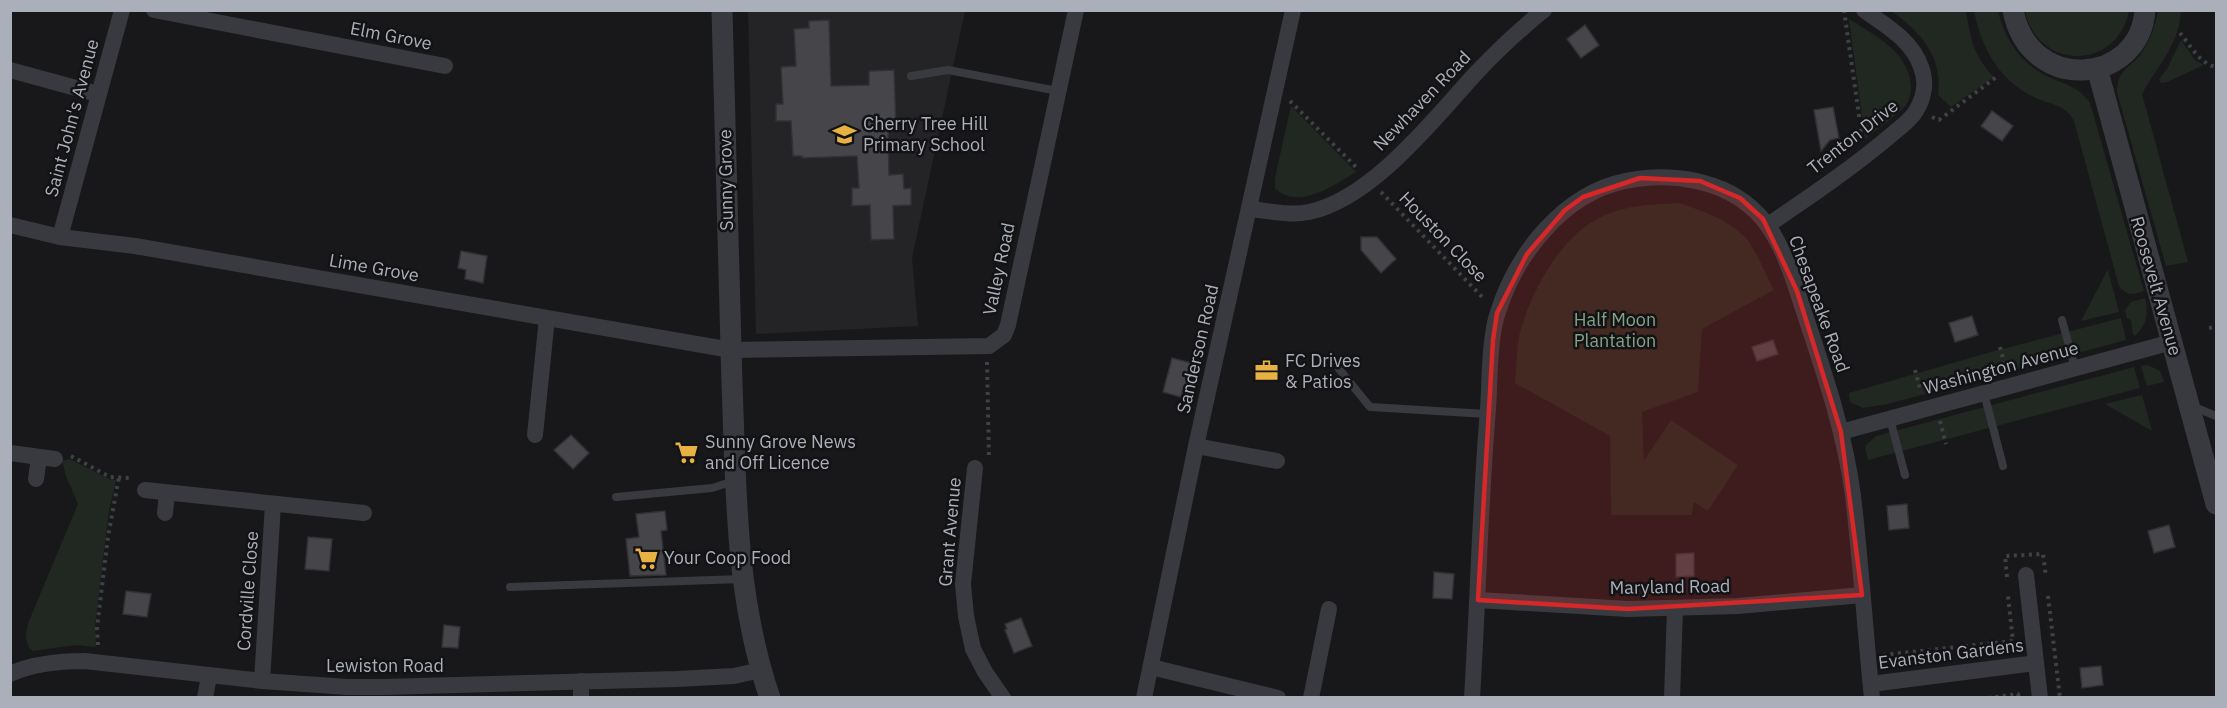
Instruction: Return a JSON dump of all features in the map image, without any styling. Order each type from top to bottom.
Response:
[{"type":"street","name":"Saint John's Avenue","points":[[60,237],[122,10]]},
{"type":"street","name":"Elm Grove","points":[[154,10],[445,66]]},
{"type":"street","name":"Sunny Grove","points":[[722,10],[736,480],[743,579],[761,670],[770,698]]},
{"type":"street","name":"Valley Road","points":[[731,350],[980,347],[989,346],[1004,335],[1076,10]]},
{"type":"street","name":"Sanderson Road","points":[[1144,698],[1196,446],[1293,10]]},
{"type":"street","name":"Newhaven Road","points":[[1250,209],[1291,214],[1312,212],[1341,200],[1370,180],[1421,135],[1478,71],[1544,10]]},
{"type":"street","name":"Trenton Drive","points":[[1768,225],[1865,156],[1912,117],[1917,110],[1924,87],[1924,77],[1919,61],[1902,39],[1864,10]]},
{"type":"street","points":[[2013,10],[2021,37],[2041,59],[2064,69],[2076,71],[2097,68],[2111,63],[2122,55],[2140,30],[2145,10]]},
{"type":"street","name":"Roosevelt Avenue","points":[[2097,68],[2217,504]]},
{"type":"street","points":[[10,70],[98,94]]},
{"type":"street","name":"Chesapeake Road","points":[[1472,698],[1487,414],[1497,313],[1527,254],[1564,210],[1583,197],[1620,182],[1640,178],[1700,181],[1740,198],[1768,225],[1797,291],[1841,432],[1852,494],[1871,691]]},
{"type":"street","name":"Lime Grove","points":[[10,225],[60,237],[135,246],[731,350]]},
{"type":"street","points":[[535,435],[547,318]]},
{"type":"street","name":"Washington Avenue","points":[[1841,432],[2172,342]]},
{"type":"street","points":[[1196,446],[1277,461]]},
{"type":"street","points":[[10,453],[47,458],[36,479]]},
{"type":"street","name":"Grant Avenue","points":[[975,468],[963,584],[966,616],[973,649],[1003,698]]},
{"type":"street","points":[[145,490],[364,513]]},
{"type":"street","points":[[165,513],[167,493]]},
{"type":"street","name":"Cordville Close","points":[[262,681],[273,504]]},
{"type":"street","name":"Evanston Gardens","points":[[2026,575],[2040,698]]},
{"type":"street","name":"Maryland Road","points":[[1478,600],[1628,609],[1738,606],[1862,596]]},
{"type":"street","points":[[1672,698],[1675,608]]},
{"type":"street","points":[[1311,698],[1329,609]]},
{"type":"street","name":"Lewiston Road","points":[[10,674],[28,667],[59,662],[101,662],[209,676],[347,687],[449,686],[581,689],[734,676],[761,670]]},
{"type":"street","name":"Evanston Gardens","points":[[1871,691],[2036,663]]},
{"type":"street","points":[[1150,667],[1278,698]]},
{"type":"street","points":[[205,698],[209,676]]},
{"type":"lane","points":[[911,76],[948,70],[1058,91]]},
{"type":"lane","points":[[2061,320],[2075,368]]},
{"type":"lane","points":[[1339,369],[1370,407],[1487,414]]},
{"type":"lane","points":[[1984,393],[1996,430],[2003,466]]},
{"type":"lane","points":[[2189,405],[2217,416]]},
{"type":"lane","points":[[1890,419],[1905,475]]},
{"type":"lane","points":[[616,497],[712,488],[736,480]]},
{"type":"lane","points":[[510,587],[743,579]]},
{"type":"path","points":[[1844,10],[1865,156]]},
{"type":"path","points":[[2180,33],[2207,64],[2217,67]]},
{"type":"path","points":[[1917,110],[1939,120],[1999,75]]},
{"type":"path","name":"Houston Close","points":[[1276,87],[1370,180],[1497,313]]},
{"type":"path","points":[[2209,328],[2217,327]]},
{"type":"path","points":[[975,468],[986,470],[989,459],[987,360],[980,361],[980,347]]},
{"type":"path","points":[[2000,347],[2010,386]]},
{"type":"path","points":[[1915,370],[1925,409]]},
{"type":"path","points":[[47,458],[58,454],[69,455],[110,477],[130,478],[130,484],[145,490]]},
{"type":"path","points":[[101,662],[97,628],[111,515],[119,477]]},
{"type":"path","points":[[1867,656],[2013,641],[2005,556],[2043,554],[2060,698]]},
{"type":"path","points":[[1988,698],[2018,694],[2019,698]]},
{"type":"highlighted area","points":[[1640,178],[1700,181],[1740,198],[1763,219],[1797,291],[1841,432],[1862,595],[1628,609],[1478,600],[1493,340],[1497,313],[1527,254],[1565,210],[1583,197]]},
{"type":"shaded area","name":"Cherry Tree Hill Primary School","points":[[748,11],[965,11],[912,258],[918,326],[756,334]]},
{"type":"green space","points":[[1891,11],[1966,11],[1974,47],[1981,61],[1994,77],[1951,107],[1938,95],[1937,69],[1928,47],[1911,27]]},
{"type":"green space","points":[[1974,11],[1998,11],[2010,42],[2031,67],[2087,98],[2144,291],[2130,294],[2119,286],[2074,121],[2062,108],[2023,91],[2002,73],[1987,51]]},
{"type":"green space","points":[[2025,11],[2129,11],[2122,31],[2110,45],[2094,53],[2077,56],[2060,53],[2045,45],[2033,31]]},
{"type":"green space","points":[[2158,11],[2181,11],[2172,45],[2142,94],[2188,262],[2166,266],[2117,92],[2119,78],[2124,70],[2141,54],[2147,44]]},
{"type":"green space","points":[[1849,19],[1880,39],[1899,56],[1909,76],[1911,91],[1910,98],[1896,115],[1865,139]]},
{"type":"green space","points":[[2181,40],[2195,60],[2204,65],[2161,83],[2159,79],[2167,69]]},
{"type":"green space","points":[[1291,106],[1356,172],[1316,194],[1294,197],[1275,188],[1275,178]]},
{"type":"green space","name":"Half Moon Plantation","points":[[1679,203],[1714,216],[1731,225],[1745,237],[1774,290],[1702,329],[1698,392],[1642,412],[1644,460],[1671,420],[1738,465],[1708,511],[1694,502],[1692,515],[1611,515],[1610,436],[1515,383],[1519,334],[1533,296],[1552,263],[1575,235],[1588,224],[1621,209]]},
{"type":"green space","points":[[2107,271],[2119,312],[2081,321]]},
{"type":"green space","points":[[2145,298],[2146,319],[2135,336],[2131,320],[2127,318],[2125,310],[2131,302]]},
{"type":"green space","points":[[2121,318],[2126,340],[1888,404],[1863,408],[1850,402],[1849,393]]},
{"type":"green space","points":[[2148,365],[2160,371],[2164,382],[2147,386],[2141,366]]},
{"type":"green space","points":[[2134,367],[2140,388],[1868,460],[1865,446],[1876,436]]},
{"type":"green space","points":[[2142,395],[2152,431],[2105,404]]},
{"type":"green space","points":[[70,459],[109,479],[116,480],[109,511],[95,625],[96,647],[76,645],[33,651],[27,641],[29,621],[78,504],[62,461]]},
{"type":"building","points":[[829,20],[831,86],[869,85],[869,71],[894,70],[896,126],[888,126],[889,175],[903,174],[904,189],[911,188],[911,205],[893,206],[894,239],[871,240],[870,205],[852,206],[852,188],[859,188],[857,156],[802,158],[802,156],[793,156],[791,121],[776,121],[776,104],[783,104],[781,67],[796,66],[794,29],[809,28],[809,21]]},
{"type":"building","points":[[1585,25],[1599,45],[1581,58],[1567,39]]},
{"type":"building","points":[[1833,107],[1839,138],[1830,140],[1821,151],[1814,110]]},
{"type":"building","points":[[1992,111],[2013,126],[2002,141],[1981,126]]},
{"type":"building","points":[[1361,237],[1377,237],[1396,259],[1381,273],[1361,250]]},
{"type":"building","points":[[461,251],[487,256],[483,283],[465,279],[466,270],[458,268]]},
{"type":"building","points":[[1972,316],[1978,335],[1955,342],[1949,323]]},
{"type":"building","points":[[1773,340],[1778,354],[1757,361],[1752,347]]},
{"type":"building","points":[[1172,358],[1191,363],[1186,387],[1184,386],[1181,397],[1163,392]]},
{"type":"building","points":[[571,435],[589,453],[573,469],[554,450]]},
{"type":"building","points":[[1907,504],[1909,528],[1889,530],[1887,506]]},
{"type":"building","name":"Your Coop Food","points":[[665,511],[667,530],[661,531],[666,575],[630,576],[626,539],[639,537],[636,514]]},
{"type":"building","points":[[2169,525],[2175,547],[2154,553],[2148,531]]},
{"type":"building","points":[[308,537],[332,539],[329,571],[305,569]]},
{"type":"building","points":[[1694,553],[1694,576],[1676,577],[1676,554]]},
{"type":"building","points":[[1434,572],[1454,574],[1452,599],[1433,598]]},
{"type":"building","points":[[126,591],[151,594],[147,617],[123,614]]},
{"type":"building","points":[[1021,618],[1032,646],[1014,653],[1005,624]]},
{"type":"building","points":[[444,625],[460,627],[458,648],[442,647]]},
{"type":"building","points":[[2101,666],[2103,685],[2082,688],[2080,668]]},
{"type":"place","name":"Cherry Tree Hill Primary School","points":[[845,134]]},
{"type":"place","name":"FC Drives & Patios","points":[[1267,371]]},
{"type":"place","name":"Sunny Grove News and Off Licence","points":[[687,452]]},
{"type":"place","name":"Your Coop Food","points":[[646,558]]}]
